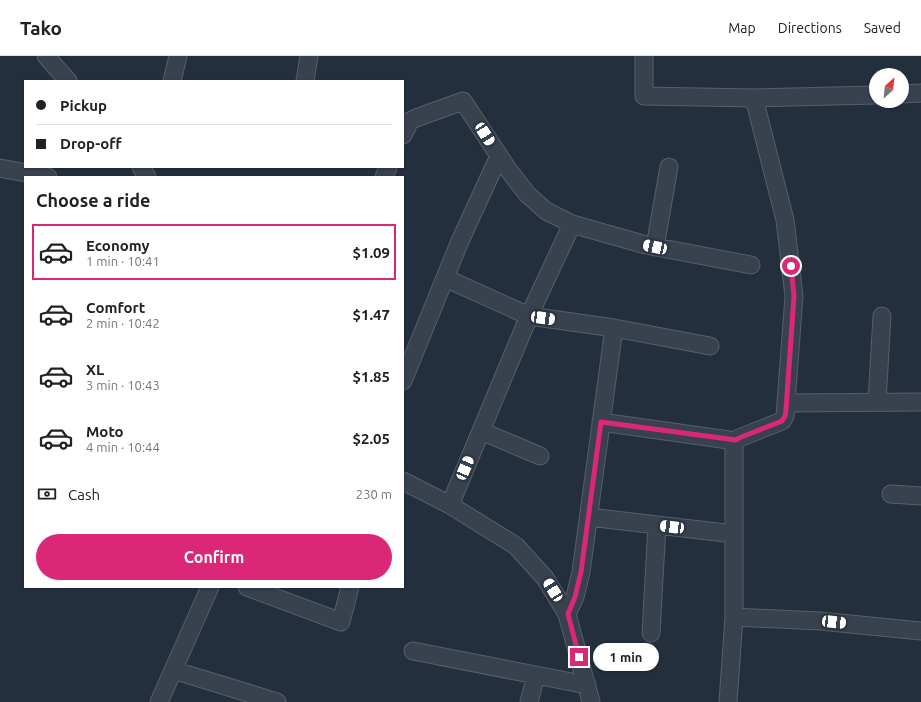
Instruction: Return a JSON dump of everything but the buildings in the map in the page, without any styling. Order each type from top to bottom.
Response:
[{"type":"street","points":[[46,56],[67,80]]},
{"type":"street","points":[[172,80],[178,56]]},
{"type":"street","points":[[306,80],[310,56]]},
{"type":"street","points":[[644,56],[644,96],[754,98],[869,95]]},
{"type":"street","points":[[909,94],[921,94]]},
{"type":"street","points":[[601,422],[736,440],[782,421],[785,416],[794,296],[785,220],[754,98]]},
{"type":"street","points":[[404,132],[410,121],[464,101],[507,168],[527,194],[546,211],[572,224],[655,247],[751,265]]},
{"type":"street","points":[[404,379],[460,241],[499,156]]},
{"type":"street","points":[[655,247],[669,167]]},
{"type":"street","points":[[0,168],[43,176]]},
{"type":"street","points":[[450,505],[529,316],[572,224]]},
{"type":"street","points":[[445,278],[529,316],[614,328],[710,346]]},
{"type":"street","points":[[877,402],[882,316]]},
{"type":"street","points":[[568,614],[575,597],[581,572],[614,328]]},
{"type":"street","points":[[786,403],[921,402]]},
{"type":"street","points":[[481,431],[540,456]]},
{"type":"street","points":[[728,702],[734,617],[734,445],[736,440]]},
{"type":"street","points":[[404,482],[450,505],[516,546],[545,578],[568,614],[591,702]]},
{"type":"street","points":[[890,494],[921,496]]},
{"type":"street","points":[[589,517],[734,534]]},
{"type":"street","points":[[651,633],[657,525]]},
{"type":"street","points":[[159,702],[210,588]]},
{"type":"street","points":[[250,588],[341,622],[350,588]]},
{"type":"street","points":[[734,617],[820,621],[921,631]]},
{"type":"street","points":[[413,651],[587,685]]},
{"type":"street","points":[[173,670],[277,702]]},
{"type":"street","points":[[529,702],[536,675]]},
{"type":"route","points":[[579,657],[568,614],[575,597],[581,572],[601,422],[736,440],[782,421],[786,410],[794,296],[791,266]]}]
